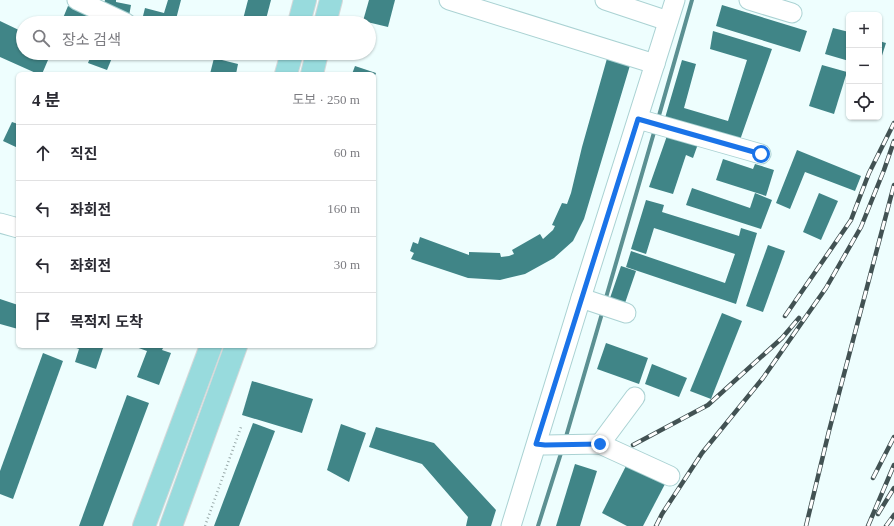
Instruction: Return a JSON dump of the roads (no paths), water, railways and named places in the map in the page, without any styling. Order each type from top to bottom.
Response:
[{"type":"main road","points":[[301,16],[305,0]]},
{"type":"main road","points":[[327,16],[331,0]]},
{"type":"main road","points":[[287,72],[290,60]]},
{"type":"main road","points":[[312,72],[315,60]]},
{"type":"main road","points":[[144,526],[210,348]]},
{"type":"main road","points":[[171,526],[235,348]]},
{"type":"street","points":[[77,0],[111,16]]},
{"type":"street","points":[[449,0],[656,64]]},
{"type":"street","points":[[605,0],[668,21]]},
{"type":"street","points":[[512,526],[541,444],[586,299],[650,123],[656,64],[675,0]]},
{"type":"street","points":[[749,0],[792,13]]},
{"type":"street","points":[[650,123],[761,154]]},
{"type":"street","points":[[0,223],[16,227]]},
{"type":"street","points":[[586,299],[619,310]]},
{"type":"street","points":[[600,444],[635,397]]},
{"type":"street","points":[[541,444],[600,444],[670,476]]},
{"type":"waterway","points":[[658,119],[692,0]]},
{"type":"waterway","points":[[605,301],[655,129]]},
{"type":"waterway","points":[[565,440],[603,310]]},
{"type":"waterway","points":[[538,526],[562,450]]},
{"type":"railway","points":[[785,316],[851,220],[869,173],[894,123]]},
{"type":"railway","points":[[656,526],[662,514],[702,453],[763,378],[826,288],[861,227],[894,141]]},
{"type":"railway","points":[[806,526],[829,431],[894,185]]},
{"type":"railway","points":[[633,445],[708,405],[782,338],[799,318]]},
{"type":"railway","points":[[873,478],[894,437]]},
{"type":"railway","points":[[868,526],[894,465]]},
{"type":"railway","points":[[878,514],[894,488]]},
{"type":"railway","points":[[886,526],[894,515]]}]
